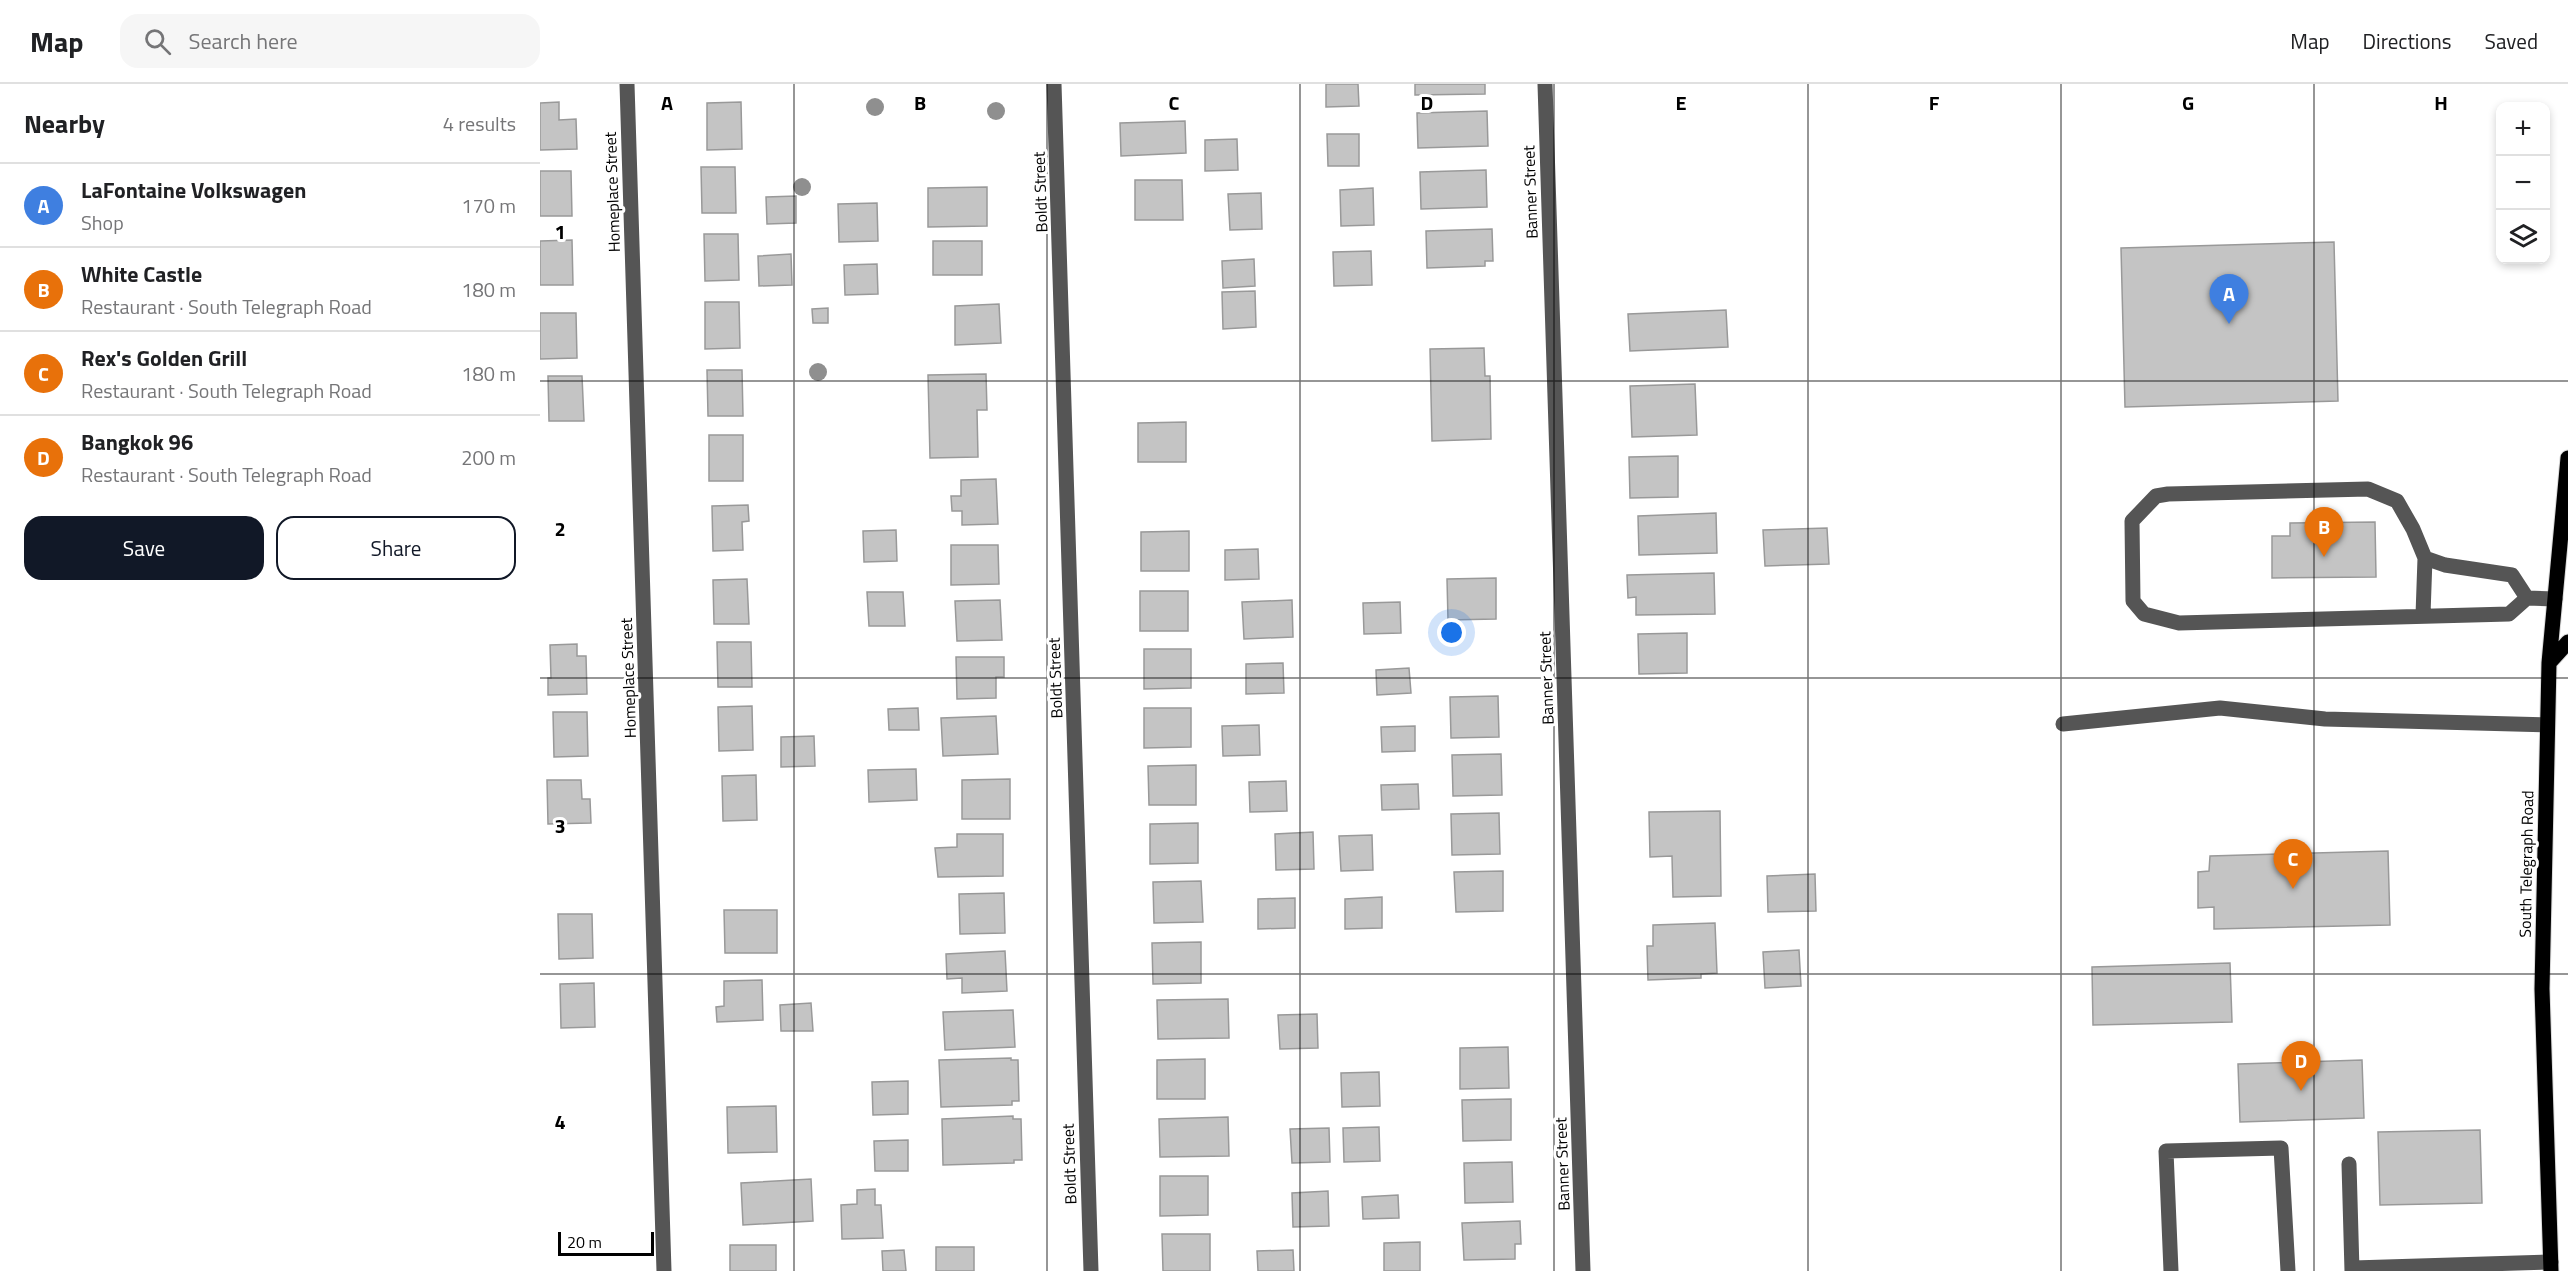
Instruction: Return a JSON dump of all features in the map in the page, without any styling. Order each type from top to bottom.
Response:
[{"type":"main road","name":"South Telegraph Road","points":[[2551,1267],[2542,989],[2547,725],[2549,663],[2568,458]]},
{"type":"main road","points":[[2549,663],[2568,642]]},
{"type":"street","name":"Homeplace Street","points":[[627,84],[664,1271]]},
{"type":"street","name":"Boldt Street","points":[[1054,84],[1091,1271]]},
{"type":"street","name":"Banner Street","points":[[1545,84],[1583,1271]]},
{"type":"street","points":[[2423,615],[2425,558],[2414,529],[2397,501],[2368,489],[2168,494],[2156,496],[2132,521],[2133,601],[2144,614],[2179,623],[2509,614],[2527,598],[2555,599]]},
{"type":"street","points":[[2425,558],[2445,564],[2512,575],[2527,598]]},
{"type":"street","points":[[2063,724],[2220,708],[2325,719],[2547,725]]},
{"type":"street","points":[[2171,1271],[2166,1151],[2281,1148],[2288,1271]]},
{"type":"street","points":[[2349,1164],[2353,1270],[2551,1267]]},
{"type":"building","points":[[1326,84],[1358,84],[1359,106],[1326,107]]},
{"type":"building","points":[[1415,84],[1485,84],[1485,94],[1415,95]]},
{"type":"building","points":[[559,102],[559,120],[576,119],[577,149],[540,150],[540,103]]},
{"type":"building","points":[[741,102],[742,149],[707,150],[707,103]]},
{"type":"building","points":[[1487,111],[1488,146],[1418,148],[1417,113]]},
{"type":"building","points":[[1185,121],[1186,153],[1121,156],[1120,123]]},
{"type":"building","points":[[1327,134],[1359,134],[1359,166],[1328,166]]},
{"type":"building","points":[[1237,139],[1238,170],[1205,171],[1205,140]]},
{"type":"building","points":[[701,167],[735,167],[736,213],[702,213]]},
{"type":"building","points":[[1486,170],[1487,207],[1421,209],[1420,172]]},
{"type":"building","points":[[540,171],[571,171],[572,216],[540,216]]},
{"type":"building","points":[[1135,180],[1182,180],[1183,220],[1135,220]]},
{"type":"building","points":[[987,187],[987,226],[928,227],[928,188]]},
{"type":"building","points":[[1373,188],[1374,225],[1341,226],[1340,190]]},
{"type":"building","points":[[1261,193],[1262,229],[1230,230],[1228,194]]},
{"type":"building","points":[[796,196],[796,223],[767,224],[766,197]]},
{"type":"building","points":[[877,203],[878,241],[839,242],[838,204]]},
{"type":"building","points":[[1492,229],[1493,261],[1485,261],[1485,266],[1427,268],[1426,231]]},
{"type":"building","points":[[704,234],[738,234],[739,280],[705,281]]},
{"type":"building","points":[[572,240],[573,285],[540,285],[540,241]]},
{"type":"building","points":[[933,241],[982,241],[982,275],[933,275]]},
{"type":"building","points":[[2334,242],[2338,401],[2125,407],[2121,248]]},
{"type":"building","points":[[1371,251],[1372,285],[1334,286],[1333,252]]},
{"type":"building","points":[[791,254],[792,285],[759,286],[758,256]]},
{"type":"building","points":[[1254,259],[1255,286],[1223,288],[1222,261]]},
{"type":"building","points":[[877,264],[878,294],[845,295],[844,265]]},
{"type":"building","points":[[1255,291],[1256,327],[1223,329],[1222,292]]},
{"type":"building","points":[[705,302],[739,302],[740,348],[705,349]]},
{"type":"building","points":[[999,304],[1001,343],[955,345],[955,306]]},
{"type":"building","points":[[828,308],[828,323],[813,323],[812,309]]},
{"type":"building","points":[[1726,310],[1728,347],[1630,351],[1628,314]]},
{"type":"building","points":[[540,313],[576,313],[577,358],[540,359]]},
{"type":"building","points":[[1484,348],[1485,376],[1490,376],[1491,439],[1432,441],[1430,349]]},
{"type":"building","points":[[707,370],[742,370],[743,416],[708,416]]},
{"type":"building","points":[[986,374],[987,410],[977,410],[978,457],[930,458],[928,375]]},
{"type":"building","points":[[548,376],[582,376],[584,421],[549,421]]},
{"type":"building","points":[[1695,384],[1697,435],[1632,437],[1630,386]]},
{"type":"building","points":[[1186,422],[1186,462],[1138,462],[1138,423]]},
{"type":"building","points":[[709,435],[743,435],[743,481],[709,481]]},
{"type":"building","points":[[1678,456],[1678,497],[1630,498],[1629,457]]},
{"type":"building","points":[[996,479],[998,524],[962,525],[962,511],[952,511],[951,496],[961,496],[961,480]]},
{"type":"building","points":[[748,505],[749,521],[742,522],[743,550],[713,551],[712,506]]},
{"type":"building","points":[[1716,513],[1717,553],[1639,555],[1638,516]]},
{"type":"building","points":[[2375,522],[2376,577],[2272,578],[2272,536],[2290,536],[2290,523]]},
{"type":"building","points":[[1827,528],[1829,564],[1765,566],[1763,530]]},
{"type":"building","points":[[896,530],[897,561],[864,562],[863,531]]},
{"type":"building","points":[[1189,531],[1189,571],[1141,571],[1141,532]]},
{"type":"building","points":[[951,545],[998,545],[999,584],[951,585]]},
{"type":"building","points":[[1258,549],[1259,579],[1225,580],[1225,550]]},
{"type":"building","points":[[1714,573],[1715,614],[1636,615],[1636,597],[1628,598],[1627,575]]},
{"type":"building","points":[[1496,578],[1496,619],[1448,620],[1447,579]]},
{"type":"building","points":[[747,579],[749,624],[714,624],[713,580]]},
{"type":"building","points":[[1140,591],[1188,591],[1188,631],[1140,631]]},
{"type":"building","points":[[867,592],[903,592],[905,626],[869,626]]},
{"type":"building","points":[[1000,600],[1002,640],[957,641],[955,601]]},
{"type":"building","points":[[1292,600],[1293,637],[1244,639],[1242,602]]},
{"type":"building","points":[[1400,602],[1401,633],[1364,634],[1363,603]]},
{"type":"building","points":[[1687,633],[1687,673],[1639,674],[1638,634]]},
{"type":"building","points":[[717,642],[751,642],[752,687],[718,687]]},
{"type":"building","points":[[577,644],[577,656],[586,656],[587,694],[548,695],[548,678],[551,678],[550,645]]},
{"type":"building","points":[[1144,649],[1191,649],[1191,688],[1144,689]]},
{"type":"building","points":[[956,657],[1004,657],[1004,677],[996,677],[996,698],[957,699]]},
{"type":"building","points":[[1283,663],[1284,693],[1246,694],[1246,664]]},
{"type":"building","points":[[1409,668],[1411,693],[1377,695],[1376,670]]},
{"type":"building","points":[[1498,696],[1499,737],[1451,738],[1450,697]]},
{"type":"building","points":[[752,706],[753,750],[719,751],[718,707]]},
{"type":"building","points":[[918,708],[919,730],[889,730],[888,709]]},
{"type":"building","points":[[1144,708],[1191,708],[1191,747],[1144,748]]},
{"type":"building","points":[[553,712],[587,712],[588,756],[554,757]]},
{"type":"building","points":[[996,716],[998,754],[943,756],[941,718]]},
{"type":"building","points":[[1259,725],[1260,755],[1223,756],[1222,726]]},
{"type":"building","points":[[1415,726],[1415,751],[1382,752],[1381,727]]},
{"type":"building","points":[[814,736],[815,766],[781,767],[781,737]]},
{"type":"building","points":[[1501,754],[1502,795],[1453,796],[1452,755]]},
{"type":"building","points":[[1196,765],[1196,805],[1149,805],[1148,766]]},
{"type":"building","points":[[916,769],[917,800],[869,802],[868,770]]},
{"type":"building","points":[[756,775],[757,820],[723,821],[722,776]]},
{"type":"building","points":[[1010,779],[1010,819],[962,819],[962,780]]},
{"type":"building","points":[[547,780],[581,780],[582,799],[590,799],[591,823],[548,824]]},
{"type":"building","points":[[1286,781],[1287,811],[1250,812],[1249,782]]},
{"type":"building","points":[[1418,784],[1419,809],[1382,810],[1381,785]]},
{"type":"building","points":[[1720,811],[1721,896],[1673,897],[1672,856],[1650,857],[1649,812]]},
{"type":"building","points":[[1499,813],[1500,854],[1452,855],[1451,814]]},
{"type":"building","points":[[1198,823],[1198,863],[1150,864],[1150,824]]},
{"type":"building","points":[[1313,832],[1314,869],[1276,870],[1275,834]]},
{"type":"building","points":[[957,834],[1003,834],[1003,876],[938,877],[935,848],[957,847]]},
{"type":"building","points":[[1372,835],[1373,870],[1341,871],[1339,836]]},
{"type":"building","points":[[2388,851],[2390,925],[2214,929],[2214,907],[2198,908],[2198,872],[2209,871],[2210,856]]},
{"type":"building","points":[[1503,871],[1503,911],[1456,912],[1454,872]]},
{"type":"building","points":[[1815,874],[1816,911],[1768,912],[1767,876]]},
{"type":"building","points":[[1201,881],[1203,922],[1154,923],[1153,882]]},
{"type":"building","points":[[1004,893],[1005,933],[960,934],[959,894]]},
{"type":"building","points":[[1382,897],[1382,928],[1345,929],[1345,899]]},
{"type":"building","points":[[1295,898],[1295,928],[1258,929],[1258,899]]},
{"type":"building","points":[[724,910],[777,910],[777,953],[725,953]]},
{"type":"building","points":[[558,914],[592,914],[593,958],[559,959]]},
{"type":"building","points":[[1715,923],[1717,973],[1701,974],[1701,978],[1648,980],[1647,946],[1653,946],[1653,925]]},
{"type":"building","points":[[1201,942],[1201,983],[1153,984],[1152,943]]},
{"type":"building","points":[[1799,950],[1801,986],[1765,988],[1763,952]]},
{"type":"building","points":[[1005,951],[1007,991],[962,993],[962,978],[947,979],[946,954]]},
{"type":"building","points":[[2230,963],[2232,1022],[2093,1025],[2092,967]]},
{"type":"building","points":[[762,980],[763,1020],[717,1022],[716,1007],[724,1006],[724,981]]},
{"type":"building","points":[[594,983],[595,1027],[561,1028],[560,984]]},
{"type":"building","points":[[1228,999],[1229,1038],[1158,1039],[1157,1000]]},
{"type":"building","points":[[811,1003],[813,1031],[781,1031],[780,1005]]},
{"type":"building","points":[[1013,1010],[1015,1047],[945,1050],[943,1012]]},
{"type":"building","points":[[1317,1014],[1318,1048],[1280,1049],[1278,1015]]},
{"type":"building","points":[[1508,1047],[1509,1088],[1460,1089],[1460,1048]]},
{"type":"building","points":[[1011,1058],[1011,1060],[1018,1060],[1019,1101],[1012,1101],[1012,1105],[941,1107],[939,1060]]},
{"type":"building","points":[[1205,1059],[1205,1099],[1157,1099],[1157,1060]]},
{"type":"building","points":[[2362,1060],[2364,1118],[2240,1122],[2238,1064]]},
{"type":"building","points":[[1379,1072],[1380,1106],[1342,1107],[1341,1073]]},
{"type":"building","points":[[908,1081],[908,1114],[873,1115],[872,1082]]},
{"type":"building","points":[[1511,1099],[1511,1140],[1463,1141],[1462,1100]]},
{"type":"building","points":[[776,1106],[777,1152],[728,1153],[727,1107]]},
{"type":"building","points":[[1013,1116],[1013,1119],[1021,1119],[1022,1160],[1014,1160],[1014,1163],[943,1165],[942,1119]]},
{"type":"building","points":[[1228,1117],[1229,1156],[1160,1157],[1159,1119]]},
{"type":"building","points":[[1379,1127],[1380,1161],[1344,1162],[1343,1128]]},
{"type":"building","points":[[1329,1128],[1330,1162],[1292,1163],[1290,1129]]},
{"type":"building","points":[[2480,1130],[2482,1203],[2380,1205],[2378,1132]]},
{"type":"building","points":[[908,1140],[908,1171],[875,1171],[874,1141]]},
{"type":"building","points":[[1512,1162],[1513,1202],[1465,1203],[1464,1163]]},
{"type":"building","points":[[1160,1176],[1208,1176],[1208,1215],[1160,1216]]},
{"type":"building","points":[[811,1179],[813,1221],[743,1225],[741,1183]]},
{"type":"building","points":[[875,1189],[875,1205],[881,1205],[883,1238],[842,1239],[841,1205],[857,1204],[857,1190]]},
{"type":"building","points":[[1328,1191],[1329,1226],[1293,1227],[1292,1193]]},
{"type":"building","points":[[1398,1195],[1399,1218],[1363,1219],[1362,1197]]},
{"type":"building","points":[[1520,1221],[1521,1244],[1515,1244],[1515,1259],[1464,1260],[1462,1223]]},
{"type":"building","points":[[1162,1234],[1210,1234],[1210,1271],[1163,1271]]},
{"type":"building","points":[[1420,1242],[1420,1271],[1384,1271],[1384,1243]]},
{"type":"building","points":[[730,1245],[776,1245],[776,1271],[730,1271]]},
{"type":"building","points":[[936,1247],[974,1247],[974,1271],[936,1271]]},
{"type":"building","points":[[904,1250],[906,1271],[883,1271],[882,1251]]},
{"type":"building","points":[[1293,1250],[1294,1271],[1258,1271],[1257,1251]]},
{"type":"place","name":"LaFontaine Volkswagen","points":[[2229,324]]},
{"type":"place","name":"White Castle","points":[[2324,557]]},
{"type":"place","name":"Rex's Golden Grill","points":[[2293,889]]},
{"type":"place","name":"Bangkok 96","points":[[2301,1091]]}]
